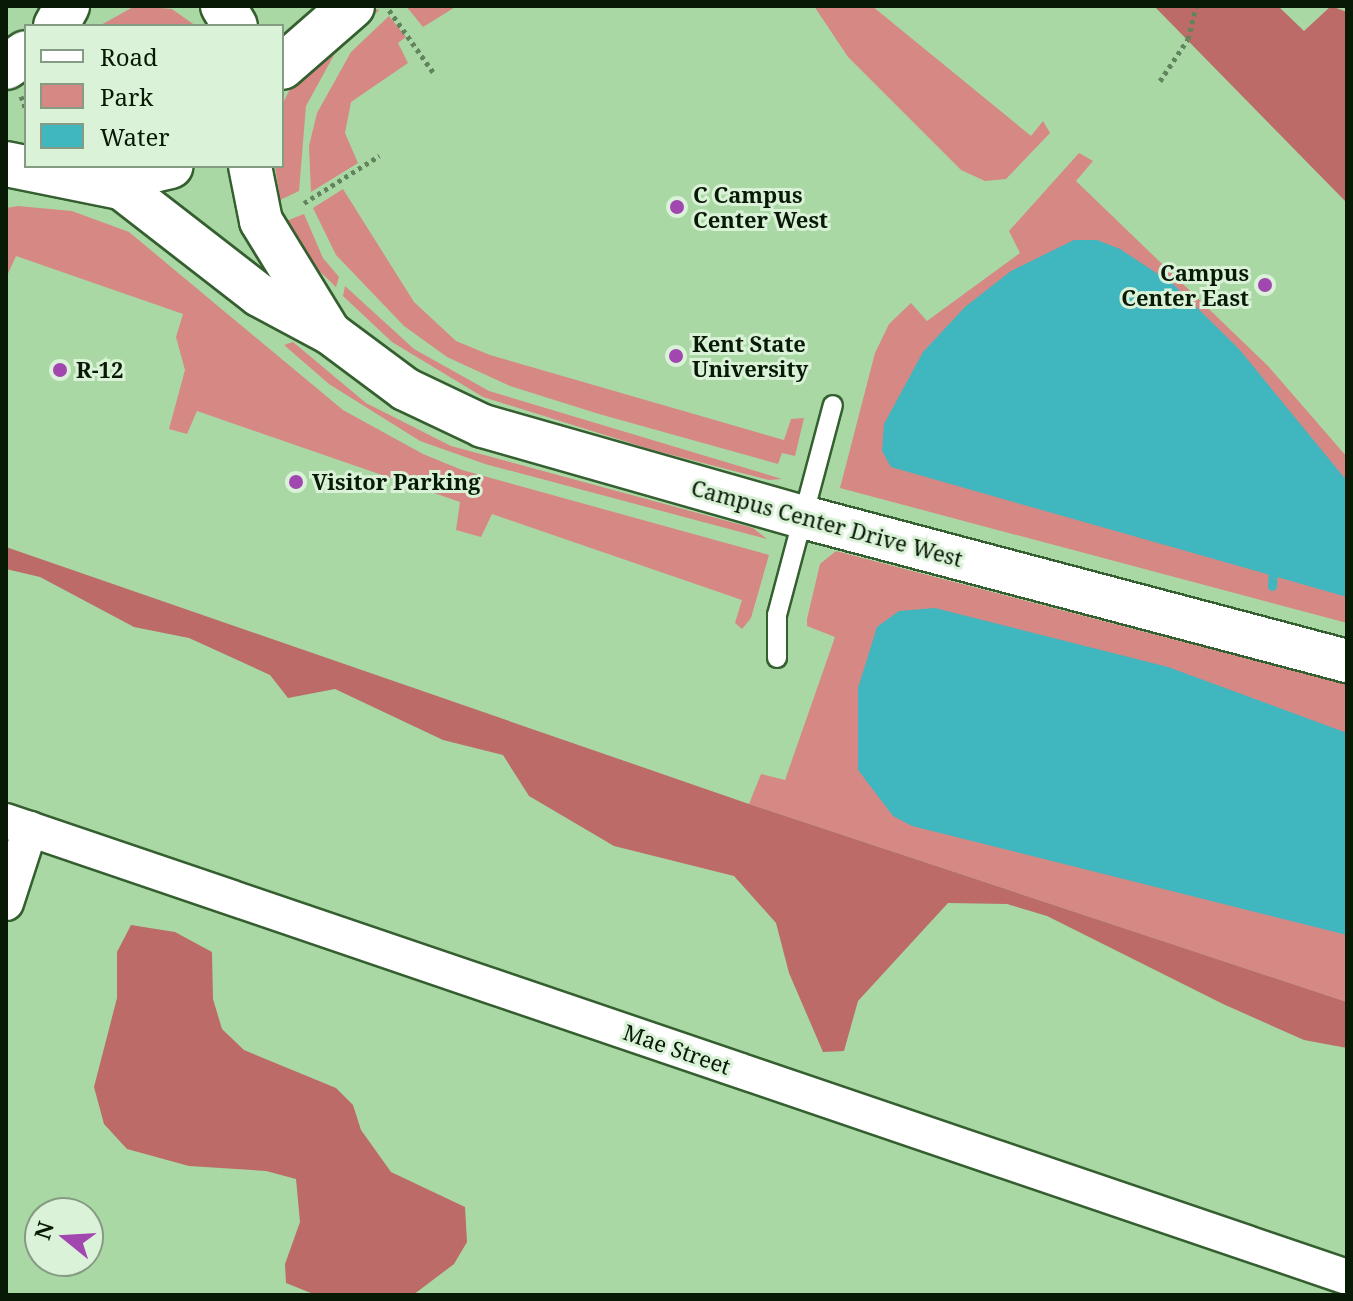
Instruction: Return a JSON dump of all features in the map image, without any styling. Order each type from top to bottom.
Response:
[{"type":"main road","points":[[56,24],[67,6]]},
{"type":"main road","points":[[223,6],[234,24]]},
{"type":"main road","points":[[284,66],[370,7]]},
{"type":"main road","points":[[6,67],[24,54]]},
{"type":"main road","points":[[54,168],[114,173],[155,168]]},
{"type":"street","points":[[250,168],[261,221],[330,333]]},
{"type":"street","points":[[114,173],[259,295],[330,333]]},
{"type":"street","name":"Campus Center Drive West","points":[[330,333],[405,389],[483,426],[803,517],[1347,661]]},
{"type":"street","points":[[6,903],[18,825]]},
{"type":"street","name":"Mae Street","points":[[18,825],[1347,1277]]},
{"type":"street","points":[[1344,1295],[1347,1285]]},
{"type":"lane","points":[[777,658],[777,615],[833,405]]},
{"type":"path","points":[[1160,81],[1188,39],[1196,6]]},
{"type":"path","points":[[370,7],[433,72]]},
{"type":"path","points":[[304,203],[379,156]]},
{"type":"green space","points":[[135,6],[172,9],[193,24],[103,24]]},
{"type":"green space","points":[[368,6],[379,10],[334,55],[306,106],[299,191],[280,200],[275,168],[284,168],[284,101],[293,83]]},
{"type":"green space","points":[[406,6],[457,6],[423,27]]},
{"type":"green space","points":[[814,6],[872,6],[1031,136],[1043,121],[1050,133],[1006,179],[985,181],[961,170],[848,57]]},
{"type":"green space","points":[[389,16],[406,37],[398,43],[408,63],[351,102],[345,133],[358,163],[311,192],[309,146],[317,113],[351,52]]},
{"type":"green space","points":[[1079,153],[1093,161],[1076,181],[1268,366],[1347,457],[1347,623],[840,488],[875,353],[889,324],[911,303],[927,321],[1020,253],[1009,231]]},
{"type":"green space","points":[[343,189],[414,302],[456,341],[490,355],[784,440],[791,419],[804,418],[795,456],[782,453],[778,464],[599,414],[510,386],[447,357],[404,326],[336,255],[313,208]]},
{"type":"green space","points":[[18,206],[72,211],[129,232],[343,410],[423,454],[462,470],[769,555],[751,618],[742,629],[735,623],[742,600],[492,514],[481,537],[456,530],[460,502],[197,411],[187,434],[169,429],[185,370],[176,337],[183,314],[16,256],[6,278],[6,208]]},
{"type":"green space","points":[[304,214],[323,258],[339,277],[336,287],[309,261],[288,229],[286,221]]},
{"type":"green space","points":[[345,286],[414,349],[489,391],[782,479],[769,480],[653,450],[483,397],[392,342],[343,296]]},
{"type":"green space","points":[[293,342],[366,403],[451,446],[753,528],[767,539],[485,464],[420,441],[329,384],[284,345]]},
{"type":"green space","points":[[836,551],[1347,685],[1347,1002],[749,804],[761,774],[785,780],[835,637],[807,626],[807,619],[820,564]]},
{"type":"shaded area","points":[[1154,6],[1278,6],[1304,31],[1331,6],[1347,12],[1347,203]]},
{"type":"shaded area","points":[[6,547],[749,804],[1347,1002],[1347,1048],[1304,1040],[1223,1004],[1047,916],[1007,904],[948,903],[858,1001],[844,1051],[823,1052],[789,973],[776,923],[734,876],[614,846],[529,796],[503,755],[443,740],[335,689],[288,698],[270,675],[189,638],[134,627],[40,577],[6,569]]},
{"type":"shaded area","points":[[131,925],[175,932],[212,952],[213,999],[222,1029],[244,1050],[336,1088],[353,1105],[361,1130],[391,1172],[465,1207],[467,1242],[454,1264],[413,1295],[316,1295],[286,1283],[285,1264],[300,1222],[296,1179],[266,1171],[189,1166],[127,1149],[104,1124],[94,1087],[117,998],[117,952]]},
{"type":"water","points":[[1074,240],[1097,240],[1120,249],[1173,284],[1239,349],[1347,481],[1347,597],[891,467],[882,451],[884,424],[923,352],[965,307],[1011,271]]},
{"type":"water","points":[[935,608],[1168,667],[1347,733],[1347,935],[912,826],[893,816],[858,770],[858,688],[877,627],[899,611]]},
{"type":"waterway","points":[[1272,586],[1273,566]]},
{"type":"place","name":"C Campus Center West","points":[[677,207]]},
{"type":"place","name":"Campus Center East","points":[[1265,285]]},
{"type":"place","name":"Kent State University","points":[[676,356]]},
{"type":"place","name":"R-12","points":[[60,370]]},
{"type":"place","name":"Visitor Parking","points":[[296,482]]}]
